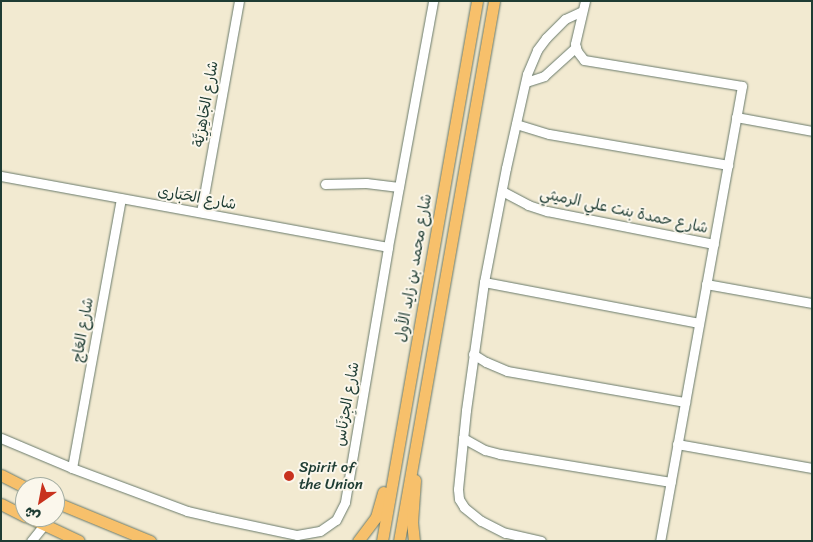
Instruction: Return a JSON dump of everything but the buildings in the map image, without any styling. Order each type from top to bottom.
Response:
[{"type":"main road","name":"شارع محمد بن زايد الأول","points":[[382,541],[477,1]]},
{"type":"main road","name":"شارع محمد بن زايد الأول","points":[[399,541],[494,1]]},
{"type":"main road","points":[[358,541],[376,517],[381,505],[389,463],[398,446]]},
{"type":"main road","points":[[414,450],[416,468],[412,522],[414,541]]},
{"type":"main road","points":[[1,475],[15,482]]},
{"type":"main road","points":[[1,504],[15,511]]},
{"type":"main road","points":[[65,506],[150,541]]},
{"type":"main road","points":[[48,527],[79,541]]},
{"type":"street","name":"شارع الجَاهِزِيَّة","points":[[201,212],[239,1]]},
{"type":"street","name":"شارع الجِرْنَاس","points":[[1,438],[72,468],[187,511],[212,518],[297,535],[310,534],[336,520],[345,502],[388,247],[433,1]]},
{"type":"street","points":[[526,82],[544,76],[576,48],[584,1]]},
{"type":"street","points":[[541,541],[505,533],[474,516],[464,507],[458,494],[473,354],[484,282],[526,82],[533,58],[546,38],[565,19],[582,12]]},
{"type":"street","name":"شارع حمدة بنت علي الرميثي","points":[[576,48],[581,58],[592,62],[742,86],[660,541]]},
{"type":"street","points":[[736,117],[812,130]]},
{"type":"street","points":[[516,124],[549,134],[728,165]]},
{"type":"street","name":"شارع الحَبَارى","points":[[1,176],[388,247]]},
{"type":"street","points":[[325,184],[366,183],[399,187]]},
{"type":"street","name":"شارع حمدة بنت علي الرميثي","points":[[502,191],[528,205],[547,211],[714,244]]},
{"type":"street","name":"شارع العَاج","points":[[72,468],[121,198]]},
{"type":"street","points":[[484,282],[699,323]]},
{"type":"street","points":[[706,284],[812,303]]},
{"type":"street","points":[[473,354],[507,371],[685,402]]},
{"type":"street","points":[[463,438],[477,446],[500,454],[671,482]]},
{"type":"street","points":[[677,444],[812,468]]},
{"type":"street","points":[[31,541],[42,527]]},
{"type":"place","name":"Spirit of the Union","points":[[289,476]]}]
